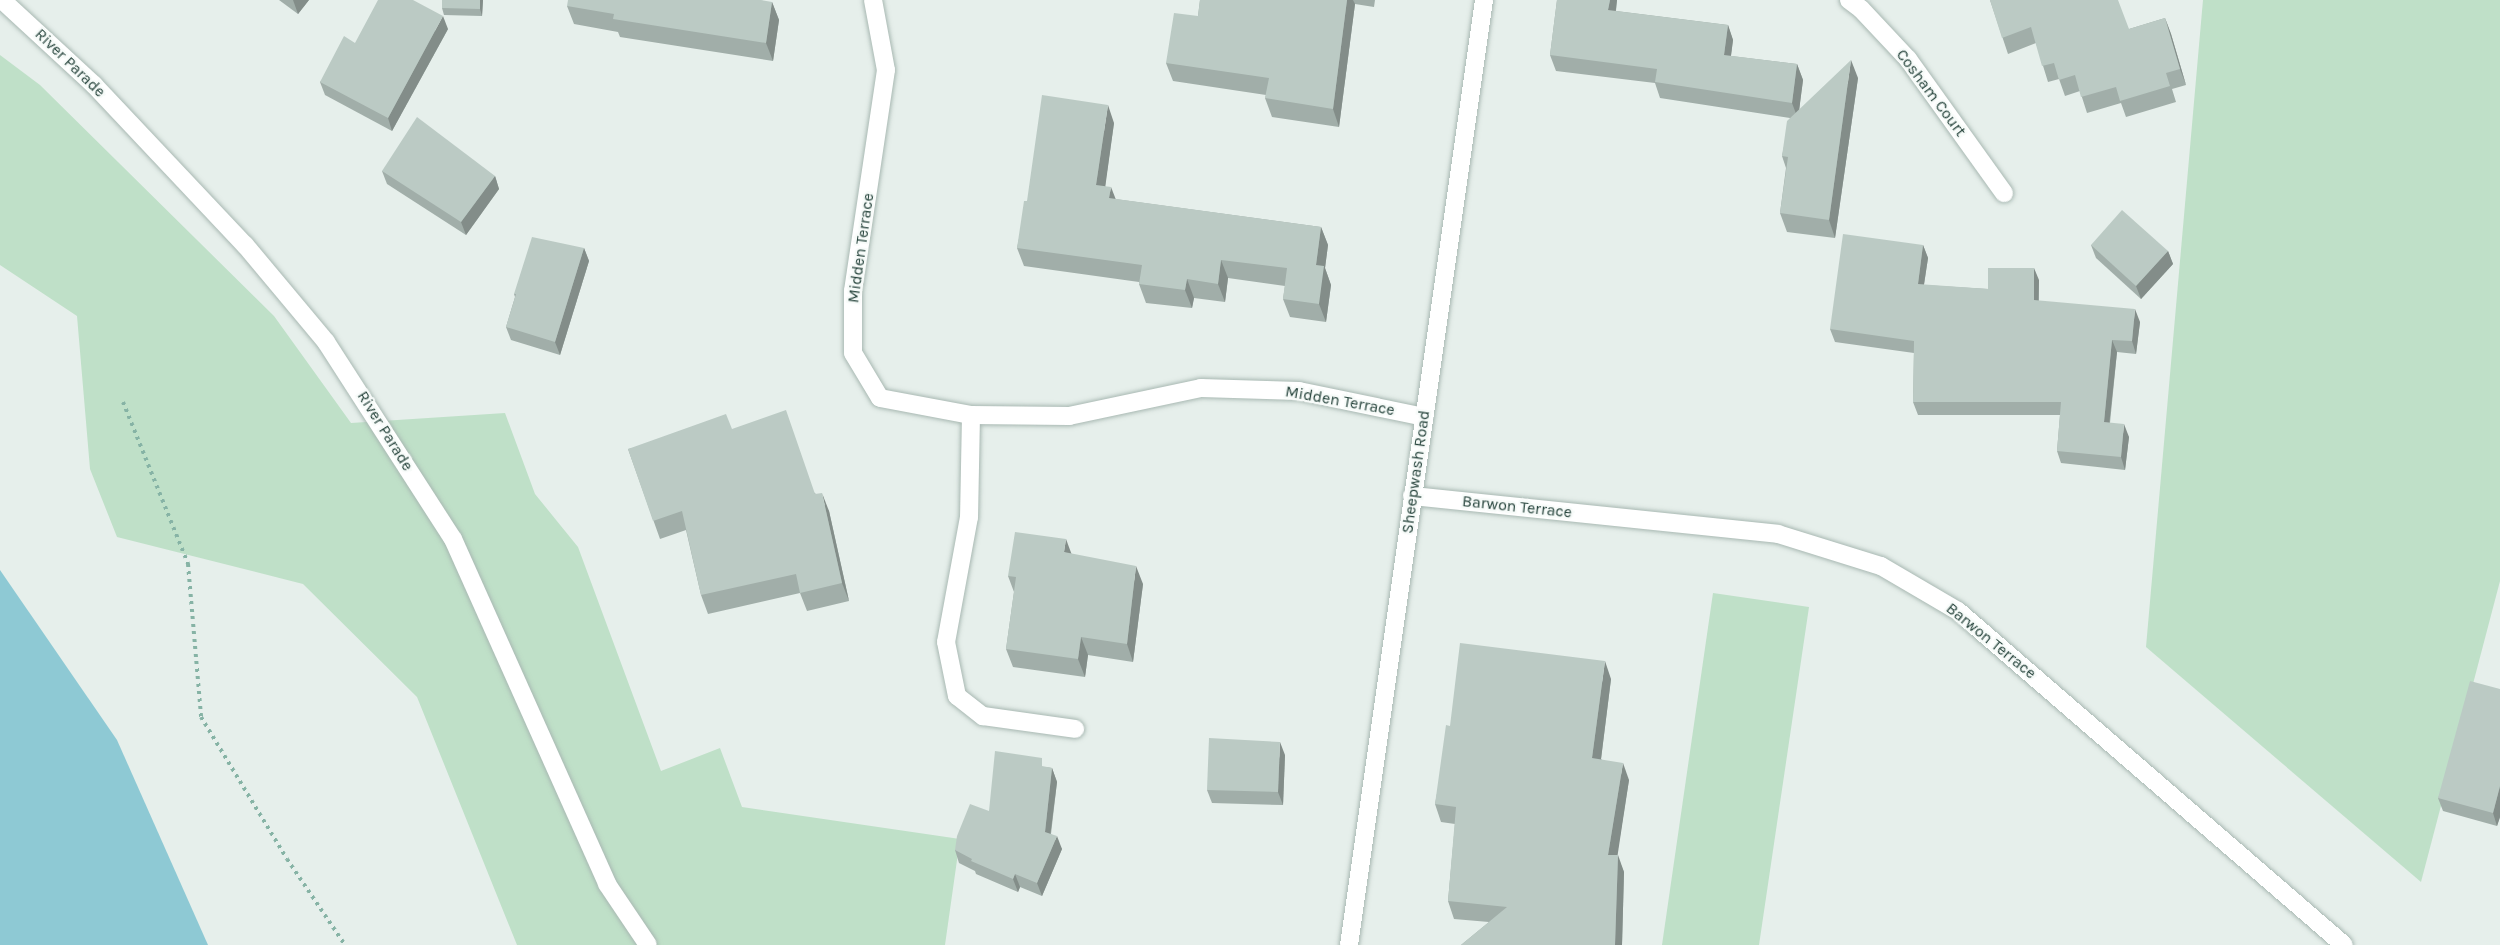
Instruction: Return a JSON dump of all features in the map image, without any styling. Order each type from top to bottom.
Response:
[{"type":"street","name":"River Parade","points":[[2,0],[94,84],[245,245],[326,342],[453,539],[607,884],[648,945]]},
{"type":"street","name":"Midden Terrace","points":[[873,0],[886,70],[853,291],[853,353],[880,398],[971,415],[1069,416],[1201,388],[1299,391],[1424,417]]},
{"type":"street","name":"Sheepwash Road","points":[[1349,945],[1484,0]]},
{"type":"street","name":"Cosham Court","points":[[1849,0],[1861,9],[1908,60],[2004,193]]},
{"type":"street","points":[[971,415],[969,517],[946,642],[957,696],[983,716],[1075,729]]},
{"type":"street","name":"Barwon Terrace","points":[[1412,496],[1778,534],[1881,566],[1958,611],[2344,945]]},
{"type":"path","points":[[123,402],[188,564],[201,717],[287,860],[345,945]]},
{"type":"green space","points":[[2203,0],[2500,0],[2500,581],[2421,882],[2146,647]]},
{"type":"green space","points":[[0,55],[40,85],[274,316],[351,423],[505,413],[535,494],[578,547],[661,771],[720,748],[742,807],[960,839],[945,945],[517,945],[417,697],[303,584],[117,537],[90,469],[77,316],[0,265]]},
{"type":"green space","points":[[1713,593],[1809,607],[1759,945],[1662,945]]},
{"type":"water","points":[[0,570],[117,740],[208,945],[0,945]]},
{"type":"building","points":[[378,0],[413,0],[443,16],[388,118],[320,82],[344,36],[355,43]]},
{"type":"building","points":[[442,0],[480,0],[480,9],[442,8]]},
{"type":"building","points":[[568,0],[761,0],[772,2],[766,43],[613,19],[614,14],[567,6]]},
{"type":"building","points":[[1200,0],[1347,0],[1333,109],[1265,98],[1269,78],[1166,63],[1174,13],[1198,16]]},
{"type":"building","points":[[1557,0],[1610,0],[1608,10],[1728,25],[1724,55],[1797,64],[1792,103],[1655,82],[1657,69],[1550,55]]},
{"type":"building","points":[[1990,0],[2118,0],[2129,29],[2165,18],[2180,69],[2166,73],[2170,86],[2120,101],[2116,87],[2081,97],[2075,75],[2059,80],[2054,63],[2042,66],[2031,27],[2002,38]]},
{"type":"building","points":[[1851,60],[1829,220],[1780,213],[1788,157],[1782,156],[1787,121]]},
{"type":"building","points":[[1042,95],[1108,105],[1096,185],[1111,187],[1109,198],[1321,227],[1316,265],[1324,266],[1319,304],[1283,299],[1287,268],[1221,260],[1218,284],[1187,279],[1185,290],[1139,284],[1142,265],[1017,248],[1024,201],[1027,201]]},
{"type":"building","points":[[417,117],[495,176],[461,222],[382,171]]},
{"type":"building","points":[[2122,210],[2168,251],[2136,286],[2091,245]]},
{"type":"building","points":[[1843,234],[1923,245],[1918,284],[1988,289],[1988,268],[2034,268],[2034,300],[2135,309],[2132,341],[2112,340],[2104,422],[2124,424],[2121,457],[2057,451],[2061,402],[1913,402],[1914,341],[1830,329]]},
{"type":"building","points":[[532,237],[584,248],[555,342],[506,327]]},
{"type":"building","points":[[786,410],[815,494],[822,493],[842,583],[800,593],[796,574],[701,595],[682,511],[653,521],[628,449],[726,414],[732,429]]},
{"type":"building","points":[[1015,532],[1066,539],[1064,552],[1136,566],[1127,644],[1081,637],[1078,659],[1006,649],[1016,577],[1008,576]]},
{"type":"building","points":[[1460,643],[1605,661],[1592,758],[1623,763],[1608,855],[1618,855],[1615,945],[1461,945],[1507,907],[1448,901],[1456,807],[1435,804],[1446,725],[1450,726]]},
{"type":"building","points":[[2470,681],[2500,689],[2500,786],[2493,813],[2438,798]]},
{"type":"building","points":[[1209,738],[1280,742],[1278,792],[1207,790]]},
{"type":"building","points":[[995,751],[1042,758],[1042,766],[1052,768],[1045,832],[1057,836],[1037,883],[1015,874],[1013,879],[971,861],[972,859],[955,850],[957,836],[970,804],[989,811]]}]
